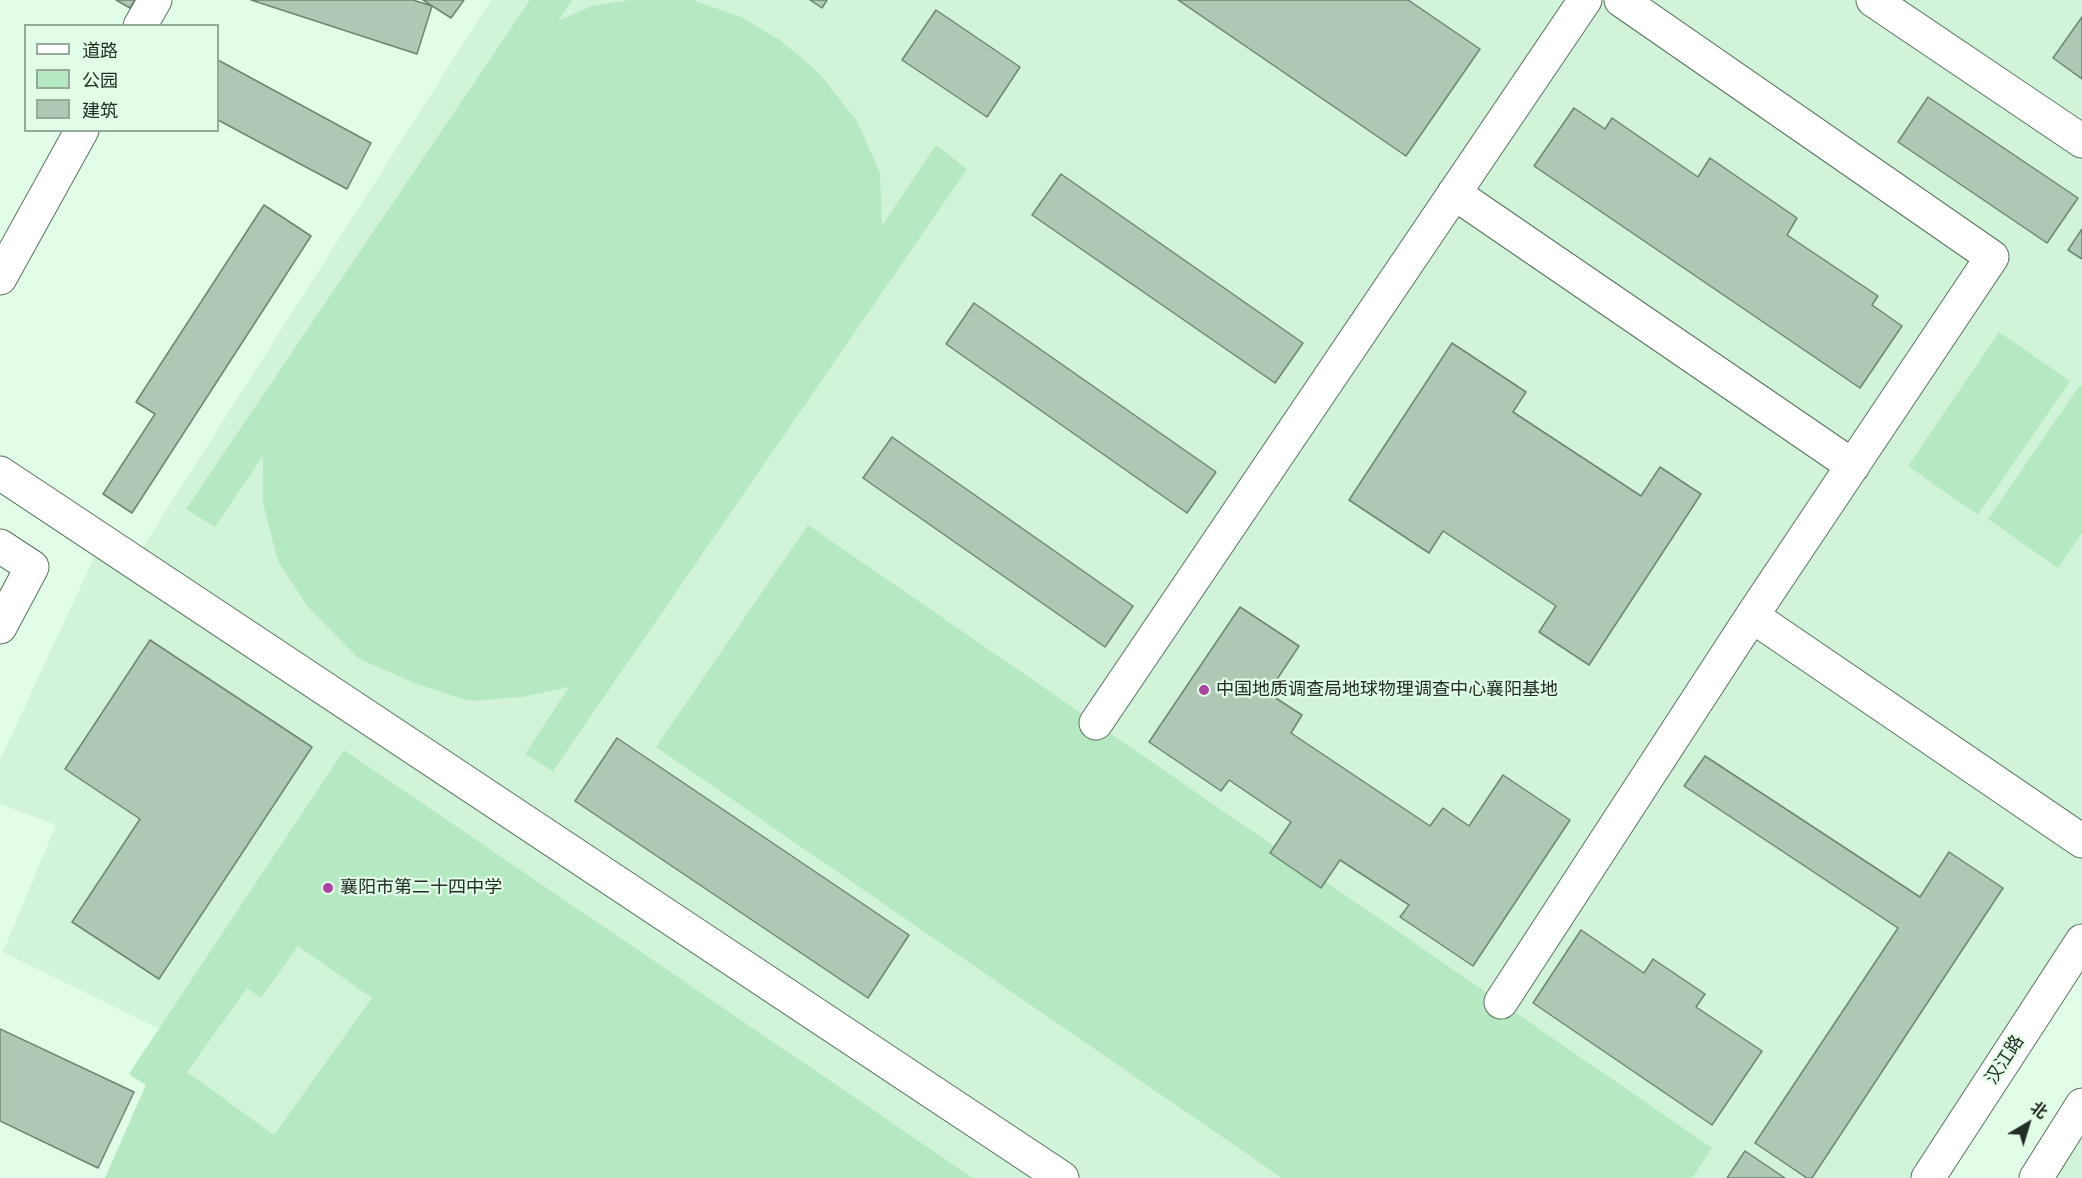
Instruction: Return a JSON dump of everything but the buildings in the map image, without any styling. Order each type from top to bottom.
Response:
[{"type":"street","points":[[141,24],[154,0]]},
{"type":"street","points":[[1096,723],[1585,0]]},
{"type":"street","points":[[1501,1002],[1752,616],[1992,257],[1621,0]]},
{"type":"street","points":[[1873,0],[2082,141]]},
{"type":"street","points":[[0,278],[81,132]]},
{"type":"street","points":[[1454,193],[1853,466]]},
{"type":"street","points":[[0,473],[1062,1178]]},
{"type":"street","points":[[0,546],[32,567],[0,627]]},
{"type":"street","points":[[1752,616],[2082,841]]},
{"type":"street","name":"汉江路","points":[[1928,1178],[2082,941]]},
{"type":"street","points":[[2036,1178],[2082,1106]]},
{"type":"shaded area","name":"中国地质调查局地球物理调查中心襄阳基地","points":[[491,0],[2082,0],[2082,941],[1928,1178],[105,1178],[146,1085],[129,1074],[159,1029],[3,952],[56,825],[0,804],[0,760],[102,541],[134,561]]},
{"type":"shaded area","points":[[2082,1105],[2082,1178],[2036,1178]]},
{"type":"green space","points":[[530,0],[572,0],[558,21],[592,6],[631,0],[692,0],[741,17],[780,40],[818,72],[857,121],[880,173],[882,226],[936,145],[967,169],[553,771],[525,754],[569,687],[522,697],[469,701],[414,683],[358,658],[308,607],[278,561],[263,503],[263,456],[215,527],[186,509]]},
{"type":"green space","points":[[1999,332],[2070,381],[1978,515],[1908,466]]},
{"type":"green space","points":[[2080,385],[2082,387],[2082,533],[2058,568],[1988,519]]},
{"type":"green space","points":[[808,525],[1712,1148],[1692,1178],[1282,1178],[656,747]]},
{"type":"green space","points":[[344,750],[973,1178],[105,1178],[146,1085],[129,1074]],"holes":[[[298,946],[372,998],[274,1135],[187,1072],[247,988],[261,998]]]},
{"type":"place","name":"中国地质调查局地球物理调查中心襄阳基地","points":[[1204,690]]},
{"type":"place","name":"襄阳市第二十四中学","points":[[328,888]]}]
